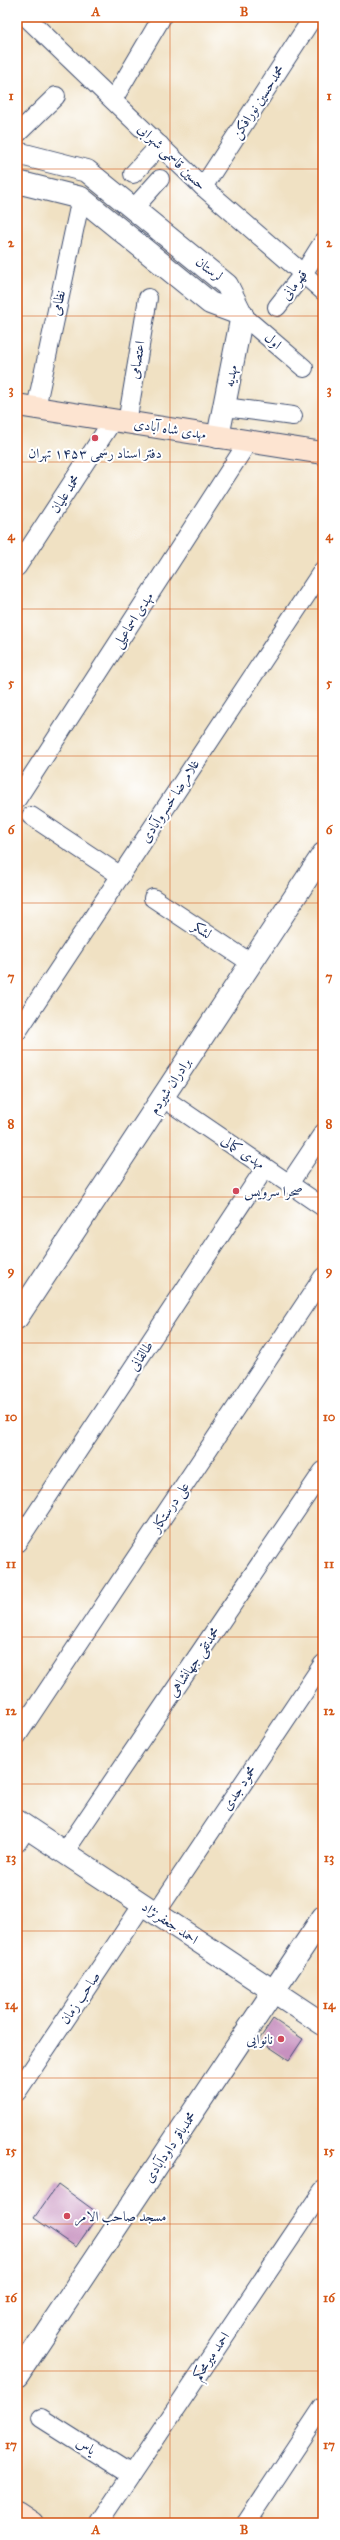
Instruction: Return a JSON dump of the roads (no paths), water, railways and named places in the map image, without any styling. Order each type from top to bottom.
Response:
[{"type":"main road","name":"مهدی شاه آبادی","points":[[27,407],[248,442],[321,450]]},
{"type":"main road","points":[[17,2513],[32,2523]]},
{"type":"street","name":"حسین قاسمی شهرابی","points":[[26,17],[203,187],[323,291]]},
{"type":"street","points":[[112,100],[162,17]]},
{"type":"street","name":"محمدحسین نورافکن","points":[[203,187],[313,17]]},
{"type":"street","points":[[17,134],[56,96]]},
{"type":"street","points":[[133,174],[160,145]]},
{"type":"street","name":"لرستان","points":[[17,153],[87,171],[228,284],[242,315]]},
{"type":"street","points":[[81,198],[87,171]]},
{"type":"street","points":[[134,208],[160,179]]},
{"type":"street","name":"لرستان","points":[[17,182],[81,198],[210,303],[242,315]]},
{"type":"street","name":"نظامی","points":[[27,407],[81,198]]},
{"type":"street","name":"قهرمانی","points":[[277,307],[303,274],[323,242]]},
{"type":"street","name":"اعتصامی","points":[[120,421],[148,298]]},
{"type":"street","name":"اول","points":[[242,315],[304,368]]},
{"type":"street","name":"مهدیه","points":[[218,437],[242,315]]},
{"type":"street","points":[[225,407],[293,416]]},
{"type":"street","name":"محمد علیان","points":[[17,567],[120,421]]},
{"type":"street","name":"مهدی اسماعیلی","points":[[17,799],[248,442]]},
{"type":"street","name":"غلامرضا خسروآبادی","points":[[17,1032],[323,570]]},
{"type":"street","points":[[31,816],[121,876]]},
{"type":"street","name":"برادران شیردم","points":[[20,1305],[162,1097],[323,854]]},
{"type":"street","name":"لشكر","points":[[153,898],[251,963]]},
{"type":"street","name":"مهدی کمالی","points":[[162,1097],[323,1207]]},
{"type":"street","points":[[289,1184],[323,1133]]},
{"type":"street","name":"طالقانی","points":[[17,1543],[265,1168]]},
{"type":"street","name":"علی درستکار","points":[[17,1736],[323,1277]]},
{"type":"street","name":"محمدتقی جهانشاهی","points":[[64,1852],[323,1471]]},
{"type":"street","name":"محمود جدی","points":[[149,1909],[323,1664]]},
{"type":"street","name":"احمد جعفرنژاد","points":[[20,1831],[64,1852],[323,2024]]},
{"type":"street","name":"صاحب زمان","points":[[17,2092],[149,1909]]},
{"type":"street","name":"محمدباقر داودآبادی","points":[[17,2376],[323,1917]]},
{"type":"street","name":"احمد میرمحکم","points":[[99,2523],[323,2190]]},
{"type":"street","points":[[246,2523],[323,2407]]},
{"type":"street","name":"یاس","points":[[41,2418],[131,2475]]},
{"type":"place","name":"دفتر اسناد رسمی ۱۴۵۳ تهران","points":[[95,438]]},
{"type":"place","name":"صحرا سرویس","points":[[236,1191]]},
{"type":"place","name":"نانوایی","points":[[281,2039]]},
{"type":"place","name":"مسجد صاحب الامر","points":[[67,2216]]}]
